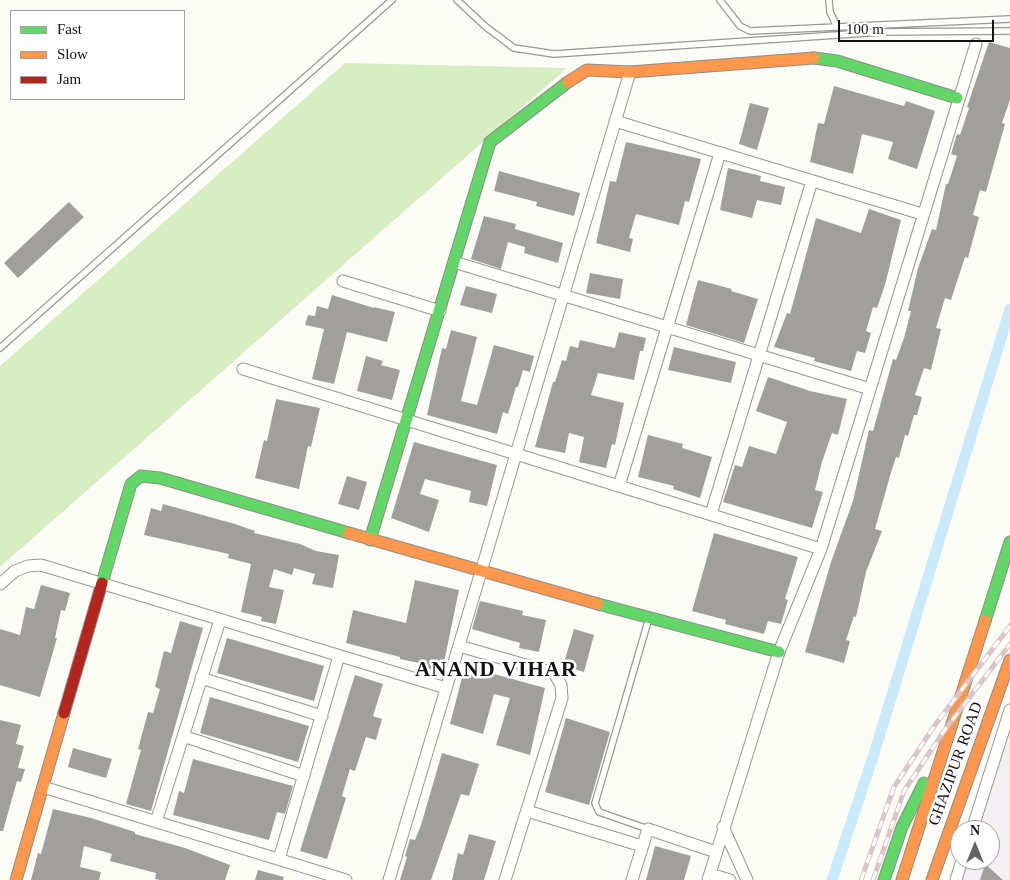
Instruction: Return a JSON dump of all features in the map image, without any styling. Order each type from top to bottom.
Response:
[{"type":"street","points":[[730,880],[709,877],[723,827],[779,652],[821,549],[922,214],[976,44]]},
{"type":"street","points":[[370,540],[490,142],[579,73],[587,70],[630,72],[812,58],[837,61],[958,98]]},
{"type":"street","points":[[388,880],[630,72]]},
{"type":"street","points":[[615,121],[922,214]]},
{"type":"street","points":[[619,486],[720,153]]},
{"type":"street","points":[[710,514],[812,180]]},
{"type":"street","points":[[454,262],[870,388]]},
{"type":"street","points":[[343,281],[440,311]]},
{"type":"street","points":[[243,369],[821,549]]},
{"type":"street","points":[[16,880],[130,484],[141,476],[160,478],[480,572],[779,652]]},
{"type":"street","name":"GHAZIPUR ROAD","points":[[947,739],[1010,542]]},
{"type":"street","points":[[0,584],[15,571],[28,566],[41,565],[446,688]]},
{"type":"street","points":[[156,822],[220,620]]},
{"type":"street","points":[[458,646],[554,673],[560,686],[562,698],[506,880]]},
{"type":"street","points":[[279,860],[339,656]]},
{"type":"street","name":"GHAZIPUR ROAD","points":[[932,880],[1010,660]]},
{"type":"street","points":[[202,678],[322,716]]},
{"type":"street","points":[[975,820],[1010,710]]},
{"type":"street","points":[[183,736],[304,776]]},
{"type":"street","points":[[902,880],[947,739]]},
{"type":"street","points":[[884,880],[902,827],[947,739]]},
{"type":"street","points":[[43,787],[346,880]]},
{"type":"street","points":[[527,812],[642,846]]},
{"type":"street","points":[[723,827],[747,880]]},
{"type":"street","points":[[632,880],[648,830],[716,852]]},
{"type":"lane","points":[[0,348],[392,0]]},
{"type":"lane","points":[[457,0],[486,28],[514,48],[554,54],[882,32],[1010,31]]},
{"type":"lane","points":[[720,0],[740,26],[750,31],[1010,19]]},
{"type":"lane","points":[[829,0],[830,12],[837,27]]},
{"type":"lane","points":[[648,830],[599,812],[595,804],[650,618]]},
{"type":"shaded area","points":[[1010,719],[1010,880],[960,880],[963,870],[1000,870],[1000,820],[979,820]]},
{"type":"green space","points":[[345,63],[567,68],[0,567],[0,366]]},
{"type":"building","points":[[989,42],[1010,48],[1010,100],[1002,123],[1005,124],[986,192],[980,190],[973,215],[979,217],[968,258],[965,257],[951,300],[945,298],[936,328],[941,329],[931,370],[924,368],[915,395],[922,397],[917,415],[914,415],[908,436],[905,435],[899,458],[896,457],[890,476],[875,529],[882,531],[866,572],[856,617],[854,616],[846,640],[850,641],[844,663],[805,652],[831,562],[853,501],[869,430],[873,431],[893,359],[896,360],[904,338],[911,311],[908,311],[918,268],[932,229],[936,230],[946,184],[948,184],[957,156],[951,154],[957,134],[960,135],[969,108],[967,107]]},
{"type":"building","points":[[834,86],[904,106],[906,101],[935,111],[917,169],[888,159],[893,142],[862,134],[853,174],[810,162],[818,123],[824,124]]},
{"type":"building","points":[[750,103],[769,108],[757,150],[739,144]]},
{"type":"building","points":[[626,142],[701,159],[689,202],[685,201],[679,225],[636,214],[629,238],[633,239],[630,252],[596,243],[610,181],[616,182]]},
{"type":"building","points":[[728,168],[761,176],[760,181],[785,187],[781,205],[757,200],[752,218],[720,210]]},
{"type":"building","points":[[499,171],[580,193],[574,216],[536,206],[537,202],[494,191]]},
{"type":"building","points":[[69,202],[84,217],[18,278],[4,263]]},
{"type":"building","points":[[869,209],[901,220],[885,285],[877,308],[873,307],[866,331],[871,333],[865,353],[857,351],[851,371],[814,361],[815,358],[774,347],[787,313],[790,314],[816,218],[861,233]]},
{"type":"building","points":[[484,216],[516,224],[515,229],[563,243],[558,263],[524,253],[525,247],[508,242],[501,269],[471,259]]},
{"type":"building","points":[[590,273],[623,279],[620,299],[586,293]]},
{"type":"building","points":[[698,280],[732,289],[731,291],[758,299],[744,343],[686,325]]},
{"type":"building","points":[[466,286],[497,294],[492,313],[460,305]]},
{"type":"building","points":[[332,295],[374,308],[395,312],[387,342],[347,332],[334,384],[312,379],[324,329],[305,325],[308,315],[315,316],[317,306],[328,309]]},
{"type":"building","points":[[451,330],[477,337],[461,401],[477,405],[494,345],[534,356],[530,372],[523,370],[508,414],[503,412],[497,434],[427,415],[442,348],[446,349]]},
{"type":"building","points":[[619,332],[646,338],[643,351],[640,351],[634,380],[598,373],[591,395],[624,403],[615,445],[612,444],[606,468],[579,462],[584,437],[569,433],[565,453],[535,447],[553,382],[555,382],[562,360],[566,361],[570,346],[578,348],[580,340],[615,348]]},
{"type":"building","points":[[674,347],[736,362],[731,383],[668,370]]},
{"type":"building","points":[[366,356],[383,361],[381,365],[400,370],[392,400],[357,391]]},
{"type":"building","points":[[768,377],[810,391],[847,399],[838,435],[832,433],[822,462],[815,490],[823,492],[812,528],[723,502],[735,465],[742,467],[749,446],[776,454],[787,422],[756,411]]},
{"type":"building","points":[[276,399],[320,408],[311,447],[308,446],[299,489],[255,478],[264,440],[267,441]]},
{"type":"building","points":[[648,435],[683,444],[682,448],[712,457],[700,498],[673,489],[674,486],[638,477]]},
{"type":"building","points":[[414,442],[497,465],[487,506],[469,502],[471,491],[425,479],[420,494],[439,500],[429,532],[391,518]]},
{"type":"building","points":[[347,476],[367,482],[359,510],[338,504]]},
{"type":"building","points":[[163,504],[235,524],[255,531],[254,533],[300,544],[316,551],[339,555],[333,588],[312,584],[315,574],[294,568],[292,575],[274,569],[269,587],[284,590],[276,624],[261,621],[262,617],[241,612],[251,564],[228,558],[229,554],[144,535],[151,508],[161,511]]},
{"type":"building","points":[[714,533],[798,557],[785,599],[788,600],[781,624],[768,621],[764,634],[725,624],[726,620],[692,611]]},
{"type":"building","points":[[415,580],[459,590],[442,672],[419,667],[419,663],[400,659],[400,657],[346,643],[353,610],[406,623]]},
{"type":"building","points":[[41,585],[70,593],[65,611],[61,610],[55,638],[57,638],[40,697],[0,685],[0,629],[20,635],[26,607],[34,609]]},
{"type":"building","points":[[480,601],[523,611],[522,615],[546,620],[539,652],[519,648],[520,643],[472,629]]},
{"type":"building","points":[[180,621],[203,628],[151,811],[126,804],[141,750],[138,749],[148,712],[153,713],[160,689],[155,687],[164,651],[171,653]]},
{"type":"building","points":[[574,629],[594,635],[584,672],[563,666]]},
{"type":"building","points":[[227,638],[324,666],[314,701],[217,673]]},
{"type":"building","points":[[465,666],[545,688],[530,755],[496,745],[510,698],[494,694],[483,734],[450,724]]},
{"type":"building","points":[[355,675],[383,684],[373,716],[382,719],[376,740],[366,737],[355,771],[350,769],[342,796],[346,798],[327,859],[300,851]]},
{"type":"building","points":[[210,697],[309,726],[298,762],[200,733]]},
{"type":"building","points":[[566,718],[610,732],[589,805],[545,792]]},
{"type":"building","points":[[0,720],[21,725],[16,744],[24,746],[18,768],[25,769],[21,782],[17,781],[3,831],[0,831]]},
{"type":"building","points":[[73,748],[112,759],[106,778],[68,767]]},
{"type":"building","points":[[442,753],[479,764],[469,796],[461,794],[431,880],[400,880],[410,839],[415,840],[421,825]]},
{"type":"building","points":[[193,759],[293,786],[285,814],[277,812],[269,840],[173,815],[179,791],[184,793]]},
{"type":"building","points":[[53,809],[91,818],[135,832],[135,834],[185,848],[230,865],[225,880],[155,879],[156,873],[110,861],[112,854],[84,846],[80,867],[101,872],[99,880],[31,880],[38,853],[41,854]]},
{"type":"building","points":[[469,834],[496,841],[484,880],[452,880],[458,853],[463,855]]},
{"type":"building","points":[[655,846],[691,856],[684,880],[646,880]]},
{"type":"building","points":[[258,870],[284,877],[283,880],[255,880]]},
{"type":"building","points":[[983,870],[992,870],[1003,880],[980,880]]},
{"type":"waterway","points":[[832,880],[873,757],[1010,309]]},
{"type":"railway","points":[[861,880],[894,787],[935,725],[1010,626]]},
{"type":"railway","points":[[873,880],[904,791],[944,731],[1010,644]]},
{"type":"traffic: fast","points":[[814,58],[837,61],[957,98]]},
{"type":"traffic: fast","points":[[370,540],[490,142],[568,82]]},
{"type":"traffic: fast","points":[[102,583],[131,484],[141,476],[160,478],[349,533]]},
{"type":"traffic: fast","points":[[985,621],[1010,542]]},
{"type":"traffic: fast","points":[[598,604],[779,652]]},
{"type":"traffic: fast","points":[[884,880],[902,827],[924,783]]},
{"type":"traffic: slow","points":[[568,82],[587,70],[630,72],[814,58]]},
{"type":"traffic: slow","points":[[349,533],[598,604]]},
{"type":"traffic: slow","points":[[902,880],[985,621]]},
{"type":"traffic: slow","points":[[932,880],[1010,660]]},
{"type":"traffic: slow","points":[[16,880],[64,713]]},
{"type":"traffic: jam","points":[[64,713],[102,583]]},
{"type":"district","name":"ANAND VIHAR","points":[[496,671]]}]
